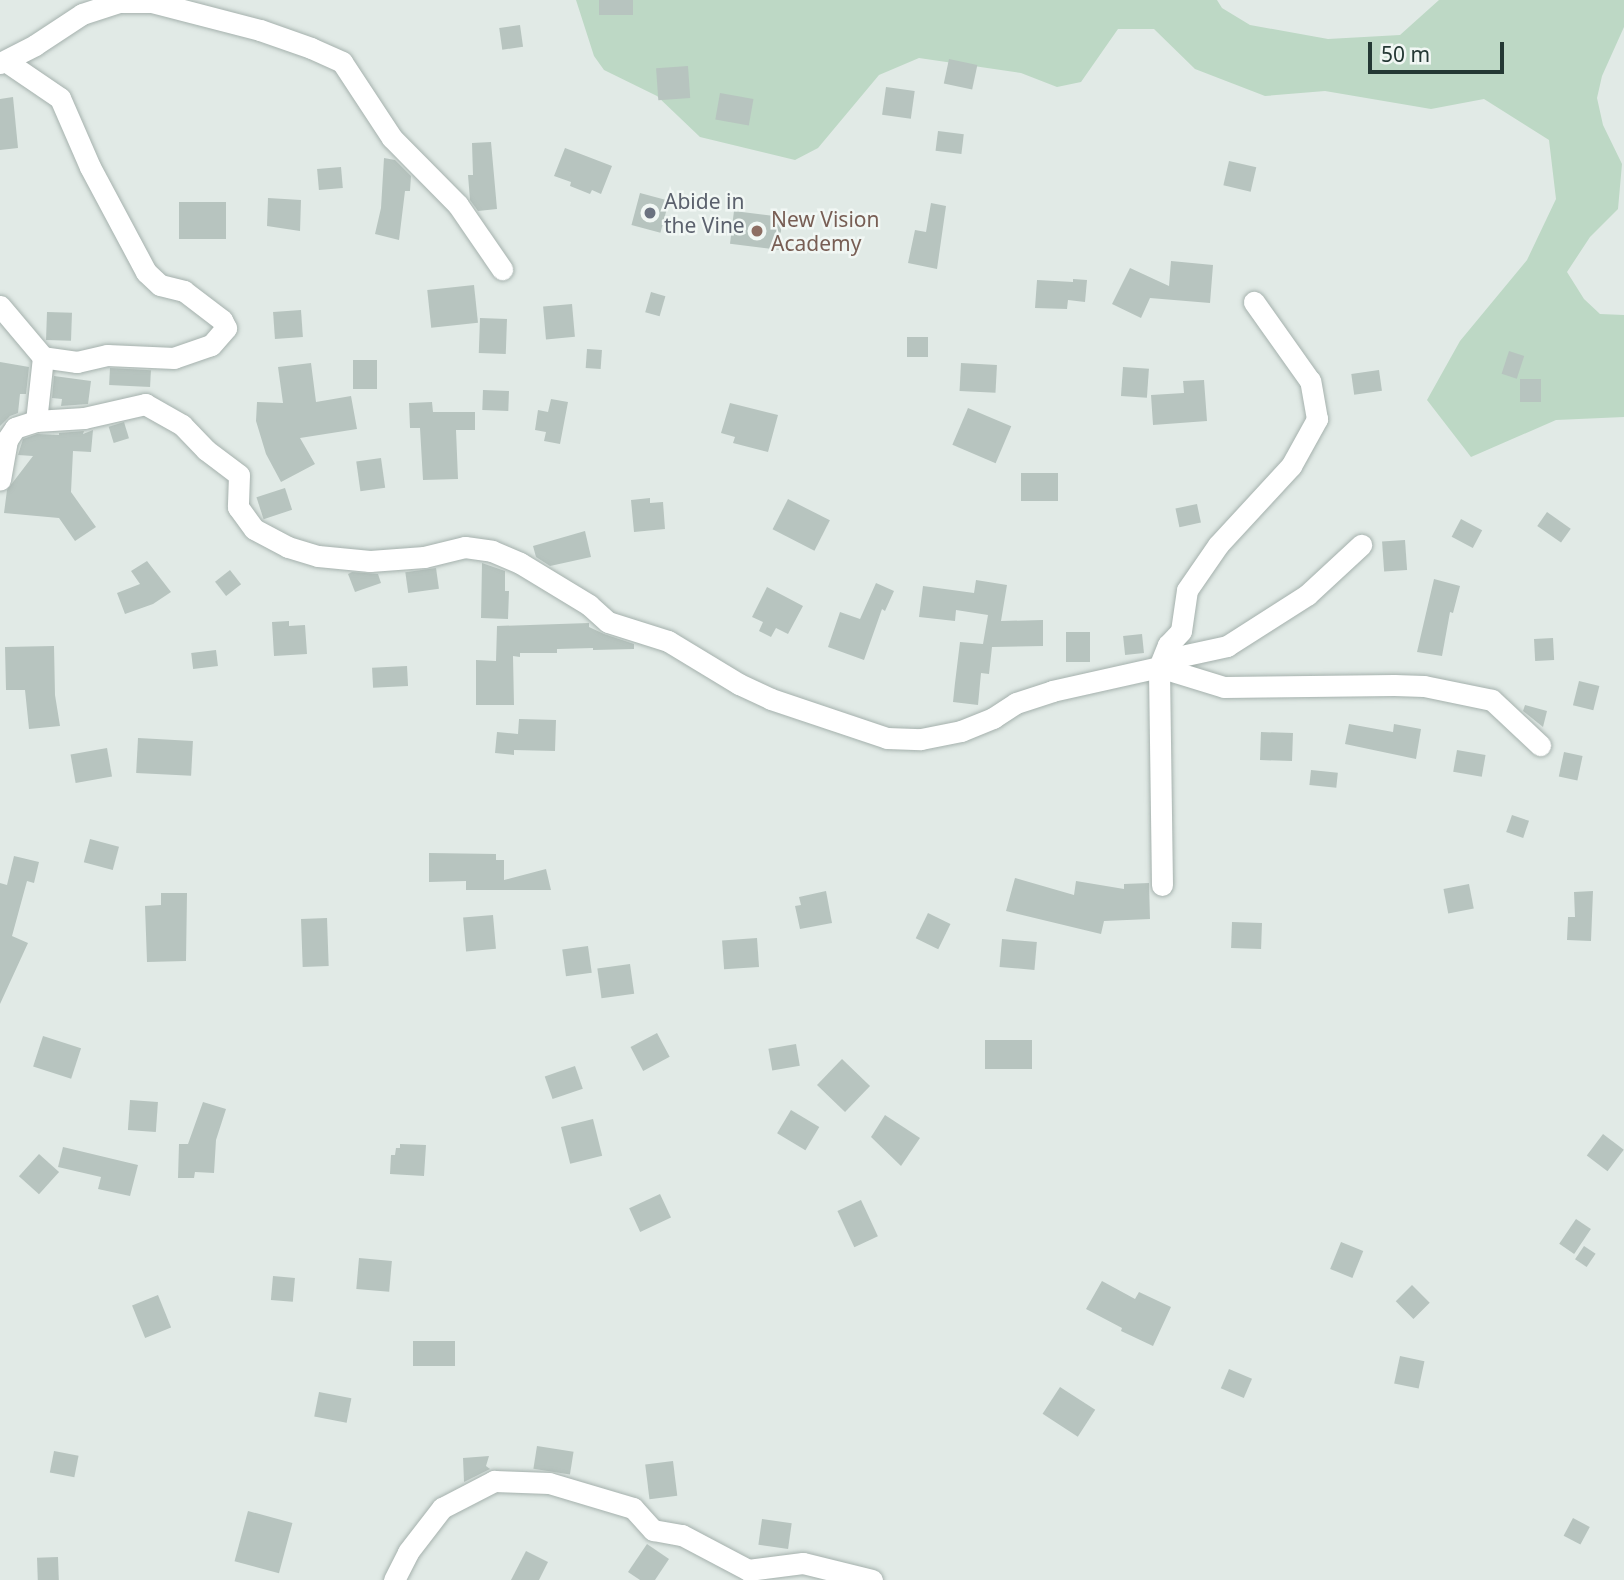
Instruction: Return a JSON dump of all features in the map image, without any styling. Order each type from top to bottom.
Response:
[{"type":"street","points":[[0,306],[43,357],[77,362],[107,355],[174,358],[211,345],[226,327],[222,320],[184,291],[160,285],[146,272],[90,167],[60,98],[4,62],[82,14],[118,2],[152,2],[261,30],[342,62],[392,138],[458,205],[502,269]]},
{"type":"street","points":[[1162,885],[1161,663],[1168,645],[1181,631],[1187,590],[1218,545],[1291,466],[1317,419],[1310,381],[1254,302]]},
{"type":"street","points":[[36,421],[43,357]]},
{"type":"street","points":[[0,479],[7,440],[15,428],[36,421],[84,418],[145,404],[183,425],[206,450],[239,475],[238,507],[254,529],[288,547],[318,556],[370,561],[424,557],[465,547],[492,551],[520,563],[589,606],[608,622],[668,641],[727,677],[771,699],[887,738],[921,739],[961,731],[993,718],[1016,703],[1052,691],[1227,646],[1307,596],[1361,545]]},
{"type":"street","points":[[1161,663],[1224,687],[1404,685],[1492,700],[1540,744]]},
{"type":"street","points":[[394,1580],[408,1552],[442,1508],[494,1482],[549,1483],[633,1508],[653,1530],[682,1535],[748,1570],[803,1563],[872,1580]]},
{"type":"green space","points":[[576,0],[1217,0],[1222,8],[1250,25],[1328,39],[1400,35],[1439,0],[1624,0],[1624,27],[1602,76],[1597,98],[1603,125],[1622,164],[1618,209],[1590,237],[1567,272],[1584,299],[1600,314],[1624,315],[1624,417],[1556,420],[1471,457],[1427,400],[1460,341],[1527,260],[1556,199],[1549,140],[1484,99],[1431,109],[1325,91],[1265,96],[1195,69],[1154,29],[1118,29],[1081,82],[1057,87],[1021,73],[919,58],[879,75],[818,148],[795,160],[700,137],[657,96],[604,70],[594,56]]},
{"type":"building","points":[[599,0],[633,0],[633,15],[599,15]]},
{"type":"building","points":[[520,25],[523,47],[502,50],[499,28]]},
{"type":"building","points":[[949,59],[977,65],[972,89],[944,83]]},
{"type":"building","points":[[688,66],[690,98],[658,100],[656,68]]},
{"type":"building","points":[[886,87],[915,91],[911,119],[882,115]]},
{"type":"building","points":[[720,93],[753,99],[749,125],[715,120]]},
{"type":"building","points":[[13,97],[18,148],[0,150],[0,99]]},
{"type":"building","points":[[938,131],[964,134],[961,154],[936,151]]},
{"type":"building","points":[[491,142],[497,209],[478,211],[470,200],[468,175],[473,175],[472,143]]},
{"type":"building","points":[[565,148],[612,166],[601,194],[592,190],[590,194],[570,186],[571,182],[554,176]]},
{"type":"building","points":[[384,158],[395,160],[411,176],[410,191],[405,191],[399,240],[375,234],[381,208]]},
{"type":"building","points":[[1229,161],[1256,167],[1251,192],[1223,185]]},
{"type":"building","points":[[341,167],[343,188],[319,190],[317,169]]},
{"type":"building","name":"Abide in the Vine","points":[[640,193],[669,201],[660,233],[631,225]]},
{"type":"building","points":[[268,198],[301,200],[300,231],[267,226]]},
{"type":"building","points":[[179,202],[226,202],[226,239],[179,239]]},
{"type":"building","points":[[931,203],[946,206],[937,269],[908,263],[915,230],[926,232]]},
{"type":"building","name":"New Vision Academy","points":[[734,211],[783,217],[779,250],[730,244]]},
{"type":"building","points":[[1171,261],[1213,265],[1210,303],[1150,298],[1141,318],[1112,304],[1130,268],[1169,286]]},
{"type":"building","points":[[1073,279],[1087,280],[1085,302],[1068,300],[1067,309],[1035,308],[1037,280],[1073,282]]},
{"type":"building","points":[[474,285],[478,323],[431,328],[427,290]]},
{"type":"building","points":[[651,292],[665,296],[660,316],[645,312]]},
{"type":"building","points":[[572,304],[575,337],[546,339],[543,307]]},
{"type":"building","points":[[301,310],[303,337],[275,339],[273,312]]},
{"type":"building","points":[[47,312],[72,313],[71,341],[46,340]]},
{"type":"building","points":[[480,318],[507,319],[506,354],[479,353]]},
{"type":"building","points":[[907,337],[928,337],[928,357],[907,357]]},
{"type":"building","points":[[587,349],[602,350],[601,369],[586,368]]},
{"type":"building","points":[[1509,351],[1524,356],[1517,379],[1502,374]]},
{"type":"building","points":[[353,360],[377,360],[377,389],[353,389]]},
{"type":"building","points":[[0,362],[29,367],[26,394],[20,394],[18,413],[10,416],[0,426]]},
{"type":"building","points":[[311,363],[316,402],[351,396],[357,429],[300,438],[315,464],[281,482],[266,454],[256,421],[257,402],[283,403],[278,367]]},
{"type":"building","points":[[961,363],[997,365],[995,393],[960,391]]},
{"type":"building","points":[[1123,367],[1149,369],[1147,398],[1121,396]]},
{"type":"building","points":[[110,368],[151,370],[150,387],[109,385]]},
{"type":"building","points":[[1379,370],[1382,391],[1354,395],[1351,374]]},
{"type":"building","points":[[54,376],[91,381],[88,404],[61,406],[62,399],[52,398]]},
{"type":"building","points":[[1520,379],[1541,379],[1541,402],[1520,402]]},
{"type":"building","points":[[1204,380],[1207,421],[1153,425],[1151,395],[1184,393],[1183,381]]},
{"type":"building","points":[[483,390],[509,391],[508,411],[482,410]]},
{"type":"building","points":[[551,399],[568,402],[560,444],[544,441],[546,432],[535,430],[538,410],[548,412]]},
{"type":"building","points":[[432,402],[433,412],[475,412],[475,430],[456,430],[458,479],[423,480],[420,428],[410,428],[409,403]]},
{"type":"building","points":[[730,403],[778,415],[768,452],[733,443],[735,437],[721,433]]},
{"type":"building","points":[[968,408],[1011,426],[996,463],[952,445]]},
{"type":"building","points":[[124,422],[129,438],[114,443],[109,427]]},
{"type":"building","points":[[93,430],[91,452],[73,451],[71,492],[96,527],[75,541],[59,518],[4,513],[7,490],[33,456],[18,455],[23,439],[37,434],[59,435],[84,431],[83,434]]},
{"type":"building","points":[[381,458],[385,488],[360,491],[356,461]]},
{"type":"building","points":[[1021,473],[1058,473],[1058,501],[1021,501]]},
{"type":"building","points":[[285,488],[292,510],[264,519],[256,497]]},
{"type":"building","points":[[650,498],[650,503],[663,502],[665,529],[634,532],[631,500]]},
{"type":"building","points":[[788,499],[830,520],[814,551],[773,529]]},
{"type":"building","points":[[1197,504],[1201,523],[1179,527],[1175,509]]},
{"type":"building","points":[[1547,512],[1571,529],[1561,543],[1537,526]]},
{"type":"building","points":[[1461,519],[1482,530],[1473,548],[1452,537]]},
{"type":"building","points":[[585,531],[591,557],[550,566],[536,557],[533,546]]},
{"type":"building","points":[[1405,540],[1407,570],[1384,572],[1382,542]]},
{"type":"building","points":[[147,561],[171,592],[153,604],[125,614],[117,593],[140,584],[131,571]]},
{"type":"building","points":[[482,563],[505,571],[505,591],[509,591],[508,619],[481,618]]},
{"type":"building","points":[[436,568],[439,589],[408,593],[405,572]]},
{"type":"building","points":[[230,570],[241,584],[226,596],[215,582]]},
{"type":"building","points":[[348,574],[378,574],[381,583],[355,592]]},
{"type":"building","points":[[1434,579],[1460,586],[1453,613],[1450,612],[1442,656],[1417,652]]},
{"type":"building","points":[[976,580],[1007,585],[1001,621],[1043,620],[1043,646],[992,647],[989,674],[981,673],[978,705],[953,702],[955,683],[960,642],[983,644],[988,615],[956,610],[955,621],[919,617],[923,586],[974,593]]},
{"type":"building","points":[[876,583],[894,591],[885,611],[882,609],[864,660],[828,647],[840,612],[860,619]]},
{"type":"building","points":[[767,587],[803,606],[788,634],[776,628],[771,637],[759,631],[763,622],[752,617]]},
{"type":"building","points":[[289,621],[289,626],[305,625],[307,654],[274,656],[272,622]]},
{"type":"building","points":[[589,623],[589,627],[604,634],[634,644],[634,649],[557,649],[557,653],[520,653],[520,657],[513,656],[514,705],[476,705],[476,660],[496,661],[497,626]]},
{"type":"building","points":[[1066,632],[1090,632],[1090,662],[1066,662]]},
{"type":"building","points":[[1142,634],[1144,653],[1125,655],[1123,636]]},
{"type":"building","points":[[1553,638],[1554,660],[1535,661],[1534,639]]},
{"type":"building","points":[[54,646],[55,695],[60,726],[29,729],[25,690],[6,690],[5,647]]},
{"type":"building","points":[[216,650],[218,666],[193,669],[191,653]]},
{"type":"building","points":[[407,666],[408,686],[373,688],[372,668]]},
{"type":"building","points":[[1579,681],[1599,686],[1593,710],[1573,705]]},
{"type":"building","points":[[1525,705],[1547,711],[1543,727],[1523,711]]},
{"type":"building","points":[[519,719],[556,720],[555,751],[514,750],[514,755],[495,753],[497,732],[518,734]]},
{"type":"building","points":[[1349,724],[1393,732],[1394,724],[1421,729],[1416,759],[1345,744]]},
{"type":"building","points":[[1261,732],[1293,733],[1292,761],[1260,760]]},
{"type":"building","points":[[138,738],[193,741],[191,776],[136,773]]},
{"type":"building","points":[[107,748],[112,777],[76,783],[71,754]]},
{"type":"building","points":[[1457,750],[1486,755],[1482,777],[1453,772]]},
{"type":"building","points":[[1564,752],[1583,756],[1577,780],[1559,776]]},
{"type":"building","points":[[1311,770],[1338,773],[1336,788],[1309,785]]},
{"type":"building","points":[[1512,815],[1529,821],[1523,838],[1506,832]]},
{"type":"building","points":[[90,839],[119,847],[113,870],[84,862]]},
{"type":"building","points":[[429,853],[496,854],[496,860],[504,860],[504,880],[546,869],[551,890],[466,890],[466,881],[429,882]]},
{"type":"building","points":[[14,856],[39,862],[34,883],[27,881],[12,936],[28,943],[0,1004],[0,883],[7,885]]},
{"type":"building","points":[[1015,878],[1074,895],[1076,881],[1124,889],[1124,884],[1149,883],[1150,919],[1104,921],[1101,934],[1006,911]]},
{"type":"building","points":[[1469,884],[1474,909],[1448,914],[1443,889]]},
{"type":"building","points":[[826,891],[832,923],[800,929],[795,906],[801,905],[799,897]]},
{"type":"building","points":[[1593,891],[1591,941],[1567,940],[1568,917],[1575,917],[1574,892]]},
{"type":"building","points":[[161,893],[187,893],[186,961],[147,962],[145,906],[161,905]]},
{"type":"building","points":[[928,913],[950,924],[938,949],[916,938]]},
{"type":"building","points":[[493,915],[496,949],[466,951],[463,918]]},
{"type":"building","points":[[327,918],[329,966],[303,967],[301,919]]},
{"type":"building","points":[[1232,922],[1262,923],[1261,949],[1231,948]]},
{"type":"building","points":[[757,938],[759,967],[724,969],[722,940]]},
{"type":"building","points":[[1002,939],[1037,942],[1034,970],[1000,967]]},
{"type":"building","points":[[588,946],[592,973],[566,976],[562,950]]},
{"type":"building","points":[[630,964],[634,994],[601,998],[597,969]]},
{"type":"building","points":[[657,1033],[670,1057],[643,1071],[631,1047]]},
{"type":"building","points":[[43,1036],[81,1048],[71,1079],[33,1066]]},
{"type":"building","points":[[985,1040],[1032,1040],[1032,1069],[985,1069]]},
{"type":"building","points":[[796,1044],[800,1066],[772,1071],[768,1049]]},
{"type":"building","points":[[842,1059],[870,1086],[845,1112],[817,1085]]},
{"type":"building","points":[[575,1066],[583,1089],[553,1099],[545,1076]]},
{"type":"building","points":[[130,1100],[158,1102],[156,1132],[128,1130]]},
{"type":"building","points":[[203,1102],[226,1109],[216,1140],[214,1173],[195,1172],[194,1178],[178,1178],[179,1144],[188,1144]]},
{"type":"building","points":[[791,1110],[819,1127],[805,1150],[777,1133]]},
{"type":"building","points":[[885,1115],[920,1138],[901,1166],[871,1137]]},
{"type":"building","points":[[593,1119],[602,1156],[570,1164],[561,1127]]},
{"type":"building","points":[[1603,1134],[1624,1150],[1608,1171],[1587,1156]]},
{"type":"building","points":[[400,1144],[426,1145],[424,1176],[390,1174],[391,1155],[395,1155]]},
{"type":"building","points":[[63,1147],[138,1165],[130,1196],[98,1189],[101,1177],[58,1167]]},
{"type":"building","points":[[39,1154],[59,1172],[39,1194],[19,1176]]},
{"type":"building","points":[[660,1194],[671,1218],[640,1232],[629,1208]]},
{"type":"building","points":[[861,1200],[878,1236],[854,1247],[837,1211]]},
{"type":"building","points":[[1576,1219],[1591,1229],[1574,1254],[1559,1244]]},
{"type":"building","points":[[1341,1242],[1363,1251],[1352,1278],[1330,1269]]},
{"type":"building","points":[[1584,1246],[1596,1254],[1587,1267],[1575,1259]]},
{"type":"building","points":[[359,1258],[392,1261],[389,1292],[356,1289]]},
{"type":"building","points":[[273,1276],[295,1278],[293,1302],[271,1300]]},
{"type":"building","points":[[1102,1281],[1135,1299],[1139,1292],[1171,1307],[1153,1346],[1121,1331],[1122,1328],[1086,1309]]},
{"type":"building","points":[[1412,1285],[1430,1303],[1413,1319],[1396,1301]]},
{"type":"building","points":[[158,1295],[171,1327],[145,1338],[132,1305]]},
{"type":"building","points":[[413,1341],[455,1341],[455,1366],[413,1366]]},
{"type":"building","points":[[1400,1356],[1424,1361],[1419,1389],[1394,1383]]},
{"type":"building","points":[[1229,1369],[1252,1379],[1244,1398],[1221,1388]]},
{"type":"building","points":[[1060,1387],[1095,1410],[1078,1437],[1043,1414]]},
{"type":"building","points":[[319,1392],[351,1398],[347,1423],[314,1417]]},
{"type":"building","points":[[537,1446],[574,1452],[570,1475],[533,1469]]},
{"type":"building","points":[[54,1451],[79,1456],[74,1477],[50,1473]]},
{"type":"building","points":[[489,1456],[486,1466],[490,1469],[464,1482],[463,1458]]},
{"type":"building","points":[[673,1461],[677,1496],[649,1499],[645,1464]]},
{"type":"building","points":[[248,1511],[292,1523],[279,1573],[235,1561]]},
{"type":"building","points":[[1573,1518],[1590,1527],[1580,1545],[1564,1536]]},
{"type":"building","points":[[762,1519],[792,1523],[788,1549],[758,1545]]},
{"type":"building","points":[[647,1544],[669,1559],[655,1580],[640,1580],[628,1572]]},
{"type":"building","points":[[526,1551],[548,1562],[539,1580],[511,1580]]},
{"type":"building","points":[[58,1557],[59,1580],[38,1580],[37,1558]]},
{"type":"place","name":"Abide in the Vine","points":[[650,213]]},
{"type":"place","name":"New Vision Academy","points":[[757,231]]}]
